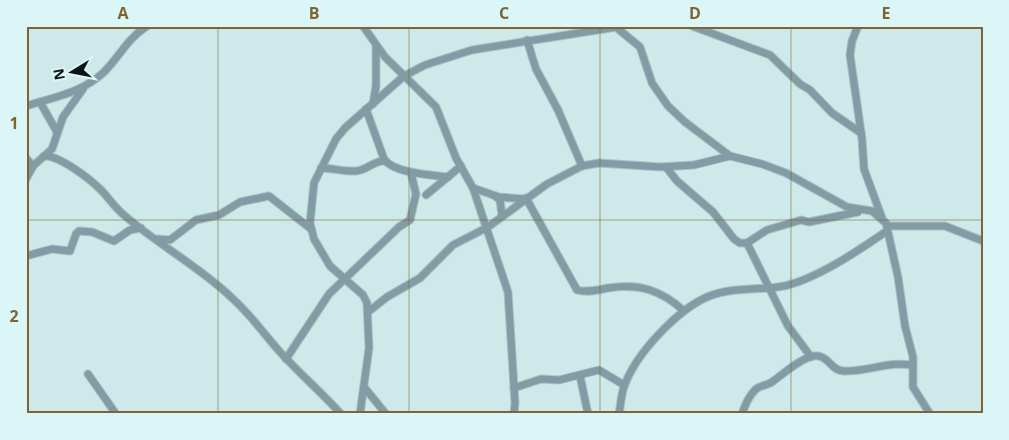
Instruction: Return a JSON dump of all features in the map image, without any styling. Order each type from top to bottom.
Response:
[{"type":"street","points":[[26,179],[34,166],[52,149],[63,117],[85,86],[104,71],[131,38],[147,26]]},
{"type":"street","points":[[363,26],[376,46],[436,106],[443,129],[474,188],[508,292],[514,414]]},
{"type":"street","points":[[692,26],[770,55],[800,84],[810,90],[832,113],[861,133]]},
{"type":"street","points":[[858,26],[852,42],[850,55],[864,169],[887,228],[898,277],[912,365],[913,389],[930,414]]},
{"type":"street","points":[[360,414],[369,348],[368,312],[363,295],[344,280],[322,254],[314,239],[311,229],[310,208],[314,183],[341,134],[404,76],[424,65],[450,56],[527,40],[620,27],[640,47],[652,83],[668,106],[685,122],[730,156],[762,164],[786,173],[847,208],[872,211],[882,219]]},
{"type":"street","points":[[527,40],[536,69],[558,110],[582,166]]},
{"type":"street","points":[[372,104],[376,86],[376,46]]},
{"type":"street","points":[[26,106],[85,86]]},
{"type":"street","points":[[40,102],[57,132]]},
{"type":"street","points":[[366,109],[385,162]]},
{"type":"street","points":[[44,156],[54,156],[102,190],[122,214],[177,253],[232,297],[286,359],[313,382],[341,414]]},
{"type":"street","points":[[368,312],[387,297],[420,278],[453,245],[488,227],[552,180],[582,166],[599,163],[666,167],[694,165],[730,156]]},
{"type":"street","points":[[26,158],[34,166]]},
{"type":"street","points":[[321,168],[355,171],[368,168],[377,161],[385,162],[411,173],[448,177]]},
{"type":"street","points":[[426,195],[461,166]]},
{"type":"street","points":[[666,167],[677,181],[713,212],[734,239],[740,243],[747,243],[759,233],[792,222],[803,220],[809,222],[862,211]]},
{"type":"street","points":[[286,359],[320,305],[399,227],[410,220],[416,194],[411,173]]},
{"type":"street","points":[[474,188],[500,200],[502,216]]},
{"type":"street","points":[[155,239],[170,240],[196,220],[219,215],[240,202],[268,196],[311,229]]},
{"type":"street","points":[[494,196],[525,198]]},
{"type":"street","points":[[525,198],[577,290],[588,291],[612,287],[657,291],[684,311]]},
{"type":"street","points":[[620,414],[624,385],[639,360],[663,330],[684,311],[708,296],[721,292],[771,288],[799,282],[837,264],[887,228],[945,226],[983,241]]},
{"type":"street","points":[[26,256],[52,249],[69,252],[79,231],[92,232],[114,241],[130,230],[141,228]]},
{"type":"street","points":[[747,243],[752,250],[758,268],[771,288],[788,326],[812,356]]},
{"type":"street","points":[[742,414],[750,397],[758,387],[769,383],[787,369],[812,356],[822,356],[834,368],[844,371],[894,362],[912,365]]},
{"type":"street","points":[[514,388],[541,380],[559,380],[598,370],[624,385]]},
{"type":"street","points":[[88,374],[116,414]]},
{"type":"street","points":[[580,376],[588,414]]},
{"type":"street","points":[[364,387],[386,414]]}]
